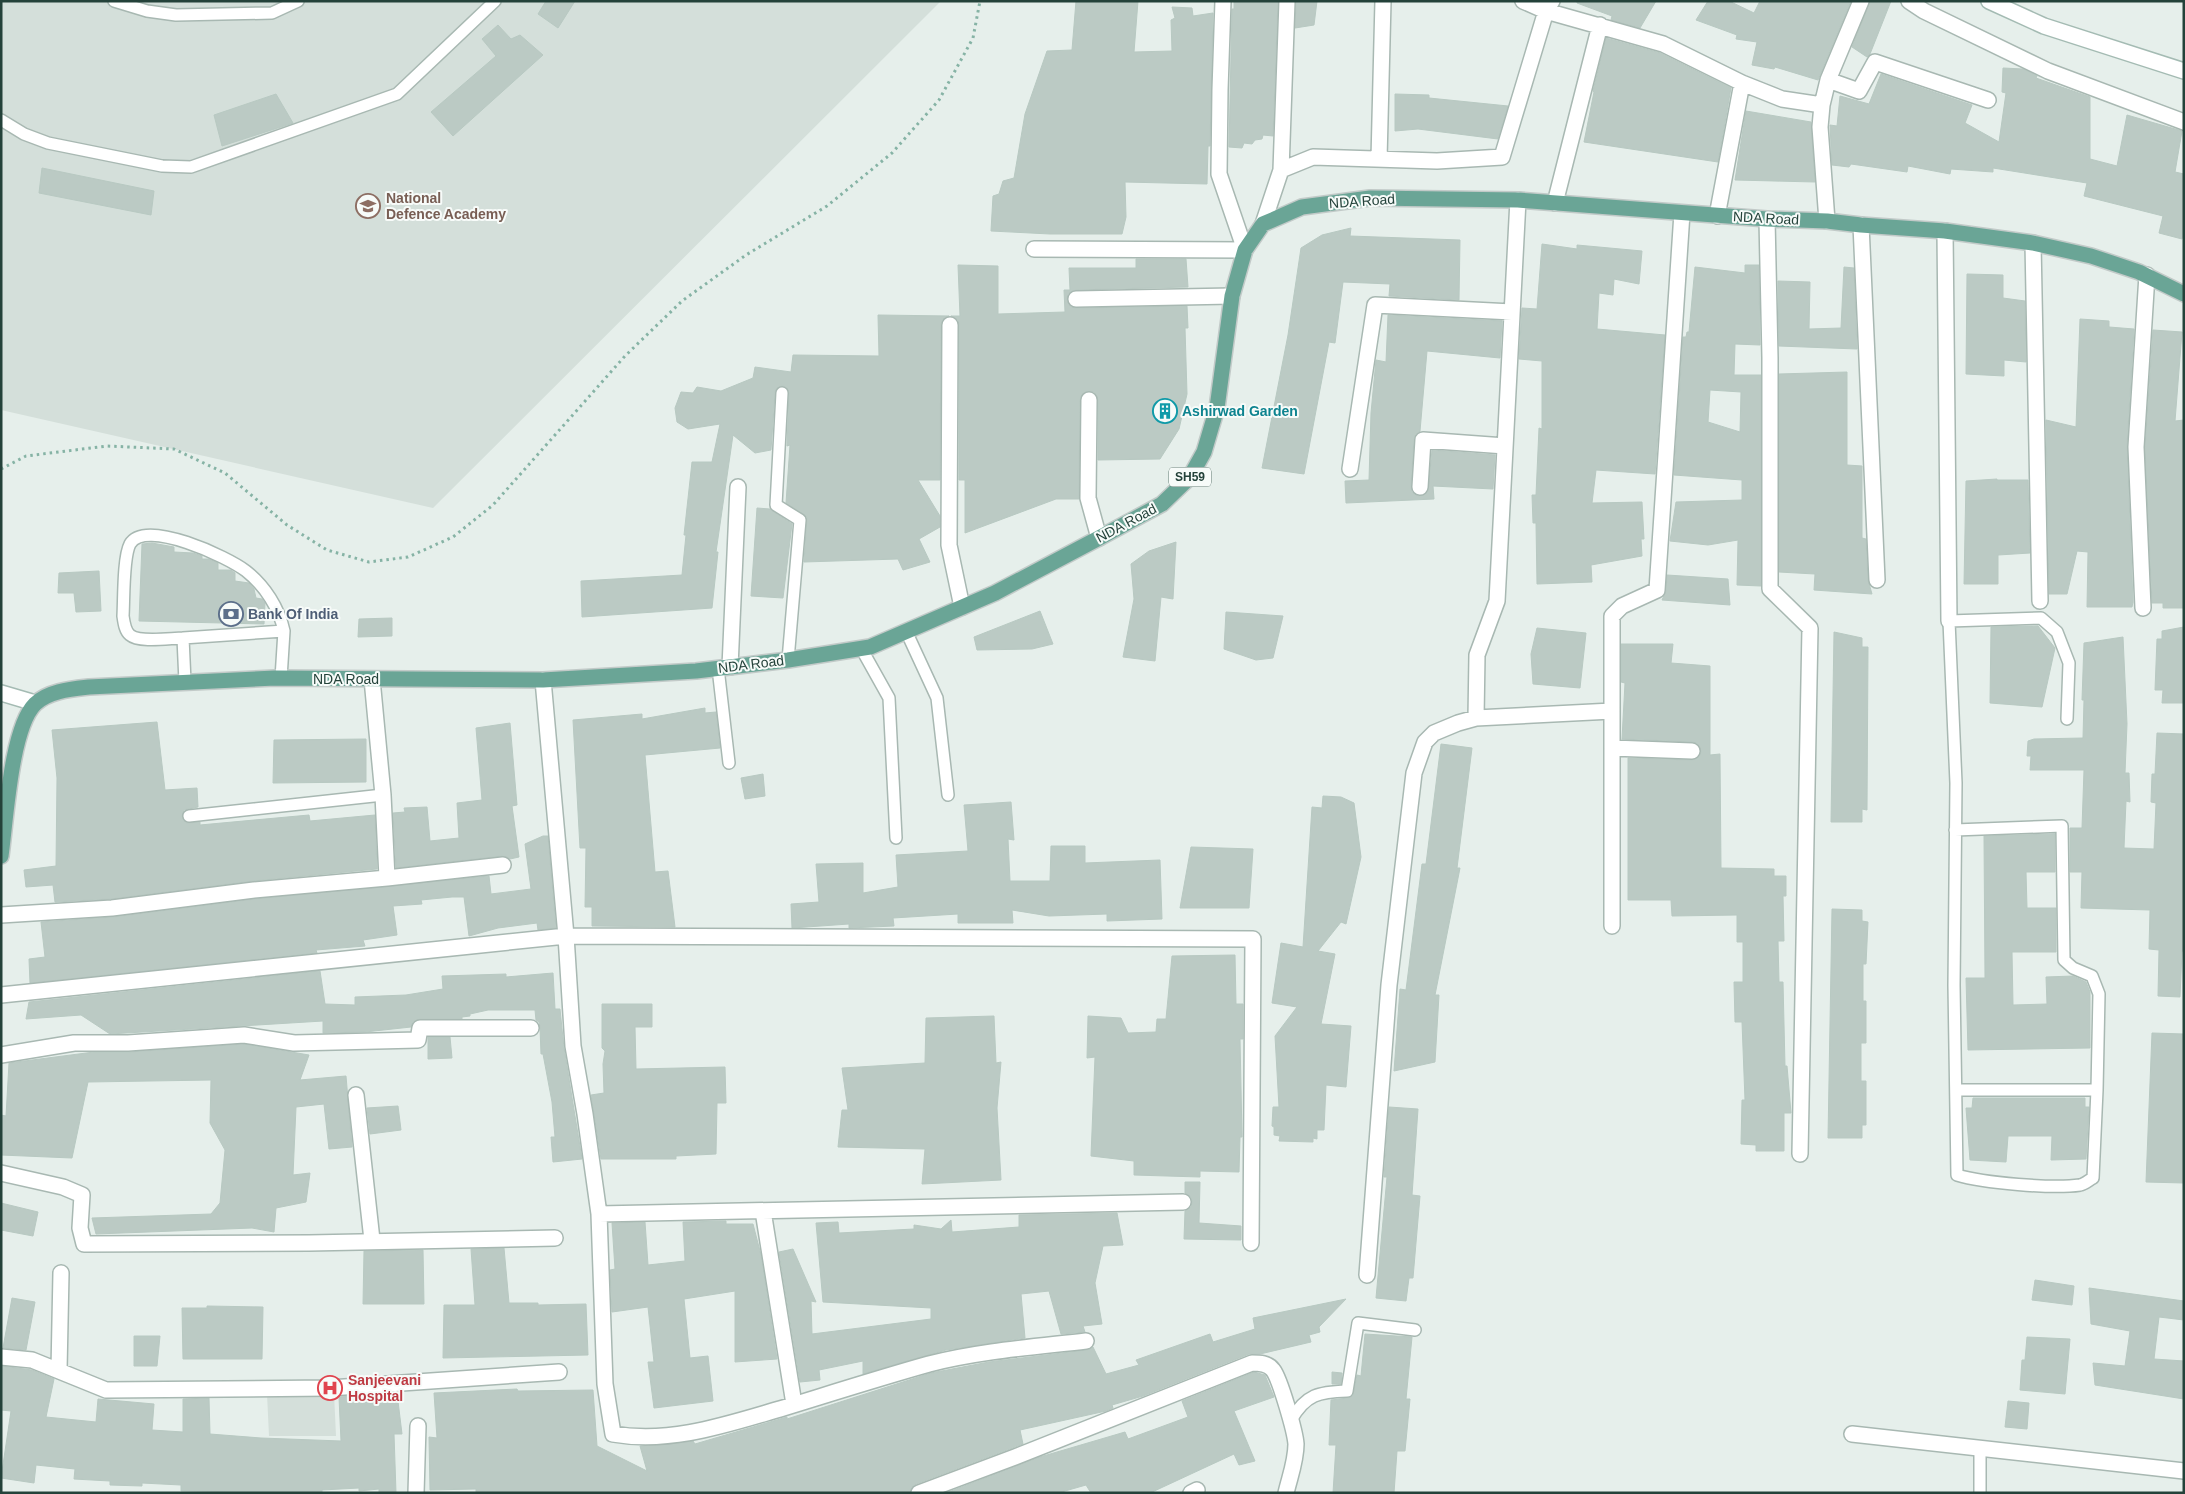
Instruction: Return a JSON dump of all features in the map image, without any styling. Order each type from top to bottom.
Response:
[{"type":"main road","name":"NDA Road","points":[[35,703],[60,690],[89,687],[281,678],[543,680],[724,667],[788,660],[870,647],[995,593],[1099,538],[1162,504],[1190,477],[1204,452],[1218,408],[1232,296],[1245,250],[1263,224],[1302,207],[1370,198],[1518,200],[1717,216],[1826,221],[1945,231],[2033,243],[2091,256],[2147,275],[2184,294]]},
{"type":"main road","points":[[1,856],[17,741],[23,721],[35,703]]},
{"type":"street","points":[[1263,224],[1281,170],[1287,1]]},
{"type":"street","points":[[1379,159],[1383,1]]},
{"type":"street","points":[[1523,1],[1549,6],[1600,25],[1663,44],[1742,83],[1782,99],[1822,105]]},
{"type":"street","points":[[1826,221],[1820,127],[1822,105],[1828,80],[1861,1]]},
{"type":"street","points":[[1909,1],[1924,11],[2048,71],[2184,122]]},
{"type":"street","points":[[1989,1],[2044,26],[2184,71]]},
{"type":"street","points":[[1034,249],[1245,250],[1219,174],[1220,2]]},
{"type":"street","points":[[1281,170],[1313,157],[1437,161],[1502,158],[1549,6]]},
{"type":"street","points":[[1555,203],[1600,25]]},
{"type":"street","points":[[1828,80],[1859,92],[1875,62],[1988,100]]},
{"type":"street","points":[[1717,216],[1742,83]]},
{"type":"street","points":[[1476,718],[1477,655],[1497,601],[1518,200]]},
{"type":"street","points":[[1612,926],[1612,616],[1622,606],[1657,590],[1682,213]]},
{"type":"street","points":[[1767,219],[1770,358],[1770,589],[1810,628],[1800,1154]]},
{"type":"street","points":[[1861,225],[1877,580]]},
{"type":"street","points":[[1945,231],[1949,621]]},
{"type":"street","points":[[2033,243],[2040,601]]},
{"type":"street","points":[[2143,608],[2136,447],[2147,275]]},
{"type":"street","points":[[1076,299],[1232,296]]},
{"type":"street","points":[[1350,469],[1375,305],[1512,312]]},
{"type":"street","points":[[950,326],[949,545],[962,607]]},
{"type":"street","points":[[1089,400],[1088,498],[1099,538]]},
{"type":"street","points":[[1420,487],[1423,440],[1505,446]]},
{"type":"street","points":[[724,667],[738,487]]},
{"type":"street","points":[[372,679],[383,796],[387,878]]},
{"type":"street","points":[[543,680],[566,936],[573,1046],[600,1214],[605,1384],[613,1434],[657,1438],[684,1434],[930,1364],[1000,1351],[1086,1341]]},
{"type":"street","points":[[1,693],[35,703]]},
{"type":"street","points":[[1367,1275],[1389,985],[1414,773],[1420,752],[1425,742],[1434,733],[1476,718],[1612,711]]},
{"type":"street","points":[[1612,748],[1692,751]]},
{"type":"street","points":[[1,915],[112,908],[254,890],[503,865]]},
{"type":"street","points":[[1,995],[566,936],[1254,939],[1251,1243]]},
{"type":"street","points":[[1,1055],[74,1043],[128,1043],[244,1035],[294,1043],[418,1040],[420,1028],[531,1028]]},
{"type":"street","points":[[356,1095],[372,1240]]},
{"type":"street","points":[[1,1173],[63,1187],[82,1195],[80,1228],[84,1244],[299,1243],[372,1240],[555,1238]]},
{"type":"street","points":[[600,1214],[1182,1202]]},
{"type":"street","points":[[763,1211],[794,1404]]},
{"type":"street","points":[[59,1370],[61,1273]]},
{"type":"street","points":[[1,1357],[32,1360],[106,1390],[330,1388],[559,1372]]},
{"type":"street","points":[[918,1493],[1016,1457],[1252,1363],[1265,1364],[1273,1369],[1291,1420],[1296,1442],[1295,1462],[1286,1493]]},
{"type":"street","points":[[416,1493],[418,1426]]},
{"type":"street","points":[[1852,1434],[2184,1471]]},
{"type":"lane","points":[[114,1],[147,11],[176,16],[272,13],[298,1]]},
{"type":"lane","points":[[1,120],[24,134],[48,143],[162,166],[191,167],[397,94],[495,1]]},
{"type":"lane","points":[[782,393],[776,505],[800,520],[788,660]]},
{"type":"lane","points":[[281,678],[284,631],[281,618],[264,589],[247,572],[226,558],[173,538],[142,536],[130,543],[126,554],[123,616],[129,635],[137,639],[183,638],[284,631]]},
{"type":"lane","points":[[1955,830],[2062,826],[2064,960],[2073,968],[2092,976],[2099,994],[2094,1178],[2082,1185],[2052,1186],[1974,1180],[1957,1175],[1954,985],[1955,830],[1956,783],[1949,621],[2041,618],[2057,632],[2069,663],[2067,719]]},
{"type":"lane","points":[[906,631],[938,698],[948,795]]},
{"type":"lane","points":[[183,638],[185,682]]},
{"type":"lane","points":[[862,648],[889,698],[896,838]]},
{"type":"lane","points":[[724,667],[729,763]]},
{"type":"lane","points":[[188,816],[383,796]]},
{"type":"lane","points":[[1956,1090],[2097,1090]]},
{"type":"lane","points":[[1291,1420],[1305,1400],[1321,1392],[1347,1391],[1358,1323],[1415,1330]]},
{"type":"lane","points":[[1980,1447],[1980,1493]]},
{"type":"path","points":[[1,469],[26,456],[107,446],[174,449],[225,474],[287,525],[327,550],[369,562],[408,557],[453,537],[493,505],[625,356],[682,301],[746,255],[827,206],[892,153],[938,100],[973,38],[980,1]]},
{"type":"shaded area","name":"National Defence Academy","points":[[1,1],[941,1],[433,508],[1,410]]},
{"type":"shaded area","points":[[334,1393],[336,1436],[269,1436],[267,1394]]},
{"type":"building","points":[[546,1],[575,1],[558,28],[538,14]]},
{"type":"building","points":[[1076,1],[1138,1],[1134,52],[1172,51],[1171,20],[1175,18],[1172,7],[1192,8],[1193,16],[1213,13],[1210,146],[1208,146],[1207,184],[1125,182],[1126,217],[1122,234],[1050,234],[991,231],[993,196],[999,194],[1003,181],[1014,178],[1025,114],[1047,51],[1072,50]]},
{"type":"building","points":[[1234,1],[1278,1],[1273,136],[1263,135],[1262,139],[1255,140],[1252,144],[1244,143],[1242,148],[1229,147],[1232,9],[1234,9]]},
{"type":"building","points":[[1296,1],[1317,1],[1314,25],[1295,28]]},
{"type":"building","points":[[1577,1],[1656,1],[1640,28],[1611,20],[1612,16],[1577,3]]},
{"type":"building","points":[[1708,1],[1729,1],[1754,13],[1760,1],[1851,1],[1818,80],[1775,67],[1774,69],[1752,65],[1757,42],[1736,39],[1737,35],[1696,20]]},
{"type":"building","points":[[1870,1],[1891,1],[1870,54],[1867,57],[1852,47]]},
{"type":"building","points":[[498,25],[511,39],[520,35],[543,55],[453,136],[431,112],[496,56],[482,39]]},
{"type":"building","points":[[1606,38],[1660,53],[1731,88],[1718,162],[1584,142],[1593,91]]},
{"type":"building","points":[[2003,68],[2023,69],[2037,76],[2036,78],[2090,97],[2090,159],[2117,166],[2127,115],[2182,131],[2175,172],[2184,174],[2184,230],[2182,239],[2159,233],[2163,216],[2084,196],[2087,183],[1993,168],[1993,172],[1951,169],[1950,174],[1908,166],[1907,172],[1851,164],[1849,167],[1832,165],[1830,125],[1837,126],[1840,96],[1869,104],[1881,74],[1972,105],[1965,123],[1999,142],[2006,93],[2002,92]]},
{"type":"building","points":[[276,94],[293,123],[222,146],[214,115]]},
{"type":"building","points":[[1395,94],[1429,95],[1429,98],[1508,106],[1498,139],[1418,129],[1395,131]]},
{"type":"building","points":[[1746,111],[1811,122],[1815,182],[1735,180]]},
{"type":"building","points":[[42,168],[154,191],[151,215],[39,193]]},
{"type":"building","points":[[1351,228],[1350,236],[1460,240],[1459,300],[1389,296],[1390,284],[1343,282],[1335,343],[1329,342],[1304,474],[1262,468],[1288,335],[1301,248],[1322,235]]},
{"type":"building","points":[[1542,244],[1577,249],[1577,245],[1642,251],[1639,284],[1614,279],[1613,295],[1599,293],[1597,329],[1665,335],[1655,474],[1596,470],[1592,503],[1642,502],[1644,539],[1641,539],[1642,556],[1591,565],[1592,582],[1537,584],[1536,523],[1533,523],[1532,495],[1536,495],[1539,428],[1542,429],[1542,361],[1519,359],[1522,308],[1537,309]]},
{"type":"building","points":[[1136,259],[1186,259],[1188,287],[1076,290],[1068,294],[1067,300],[1071,307],[1076,308],[1187,306],[1188,328],[1185,328],[1187,394],[1179,429],[1160,459],[1098,460],[1098,400],[1094,392],[1085,392],[1080,400],[1079,499],[1056,499],[965,533],[965,480],[959,480],[959,325],[958,320],[951,316],[960,316],[958,265],[998,266],[998,314],[1065,312],[1064,290],[1070,290],[1069,268],[1136,268]]},
{"type":"building","points":[[1745,265],[1759,265],[1760,345],[1735,344],[1734,375],[1761,375],[1761,586],[1737,585],[1738,540],[1708,545],[1670,541],[1676,502],[1742,500],[1742,480],[1674,475],[1683,337],[1686,337],[1687,332],[1689,332],[1695,267],[1745,273]],"holes":[[[1710,390],[1741,392],[1740,432],[1708,422]]]},
{"type":"building","points":[[1844,267],[1854,268],[1857,349],[1779,346],[1778,281],[1810,282],[1809,329],[1841,328]]},
{"type":"building","points":[[1967,274],[2003,275],[2003,298],[2025,301],[2026,362],[2004,360],[2004,376],[1966,374]]},
{"type":"building","points":[[878,315],[949,316],[942,320],[941,325],[940,480],[918,480],[940,516],[940,527],[919,539],[930,562],[903,570],[898,559],[804,562],[807,517],[786,503],[790,445],[787,446],[789,393],[786,387],[782,386],[776,389],[775,393],[771,450],[755,453],[733,435],[716,552],[718,552],[712,608],[582,617],[581,581],[682,575],[686,535],[684,535],[692,462],[712,462],[720,424],[688,429],[677,422],[675,408],[681,392],[693,393],[697,387],[721,391],[753,378],[755,367],[791,372],[793,355],[879,356]]},
{"type":"building","points":[[1388,315],[1502,321],[1500,358],[1427,351],[1420,431],[1414,439],[1411,486],[1412,492],[1419,496],[1428,492],[1432,450],[1495,455],[1493,489],[1433,486],[1434,499],[1346,503],[1345,481],[1369,480],[1371,413],[1376,360],[1386,362]]},
{"type":"building","points":[[2080,319],[2109,321],[2109,327],[2134,329],[2127,446],[2132,607],[2087,607],[2088,552],[2077,551],[2067,594],[2049,594],[2046,420],[2076,427]]},
{"type":"building","points":[[2153,330],[2182,332],[2175,421],[2184,420],[2184,608],[2163,608],[2163,603],[2152,603],[2145,447]]},
{"type":"building","points":[[1847,372],[1847,465],[1862,466],[1862,538],[1866,539],[1868,580],[1872,594],[1814,590],[1815,574],[1779,572],[1779,374]]},
{"type":"building","points":[[2028,480],[2030,553],[1998,555],[1998,584],[1964,584],[1966,481]]},
{"type":"building","points":[[757,508],[770,509],[792,524],[783,598],[751,596]]},
{"type":"building","points":[[1176,542],[1173,599],[1161,597],[1155,661],[1123,657],[1134,599],[1131,564],[1149,551]]},
{"type":"building","points":[[152,543],[174,547],[174,552],[193,553],[202,556],[202,559],[209,559],[218,563],[218,570],[231,570],[235,573],[235,581],[249,583],[254,589],[256,598],[262,599],[265,603],[264,624],[139,621],[142,544]]},
{"type":"building","points":[[99,571],[101,611],[76,612],[74,593],[58,593],[59,573]]},
{"type":"building","points":[[1667,575],[1728,579],[1730,605],[1662,600],[1666,591]]},
{"type":"building","points":[[1040,611],[1053,644],[1032,649],[977,650],[974,637]]},
{"type":"building","points":[[1226,612],[1283,616],[1273,658],[1256,660],[1224,649]]},
{"type":"building","points":[[392,618],[392,636],[358,637],[359,619]]},
{"type":"building","points":[[2038,626],[2055,648],[2042,707],[1990,703],[1991,627]]},
{"type":"building","points":[[2184,627],[2184,703],[2162,703],[2163,690],[2155,690],[2157,639],[2162,639],[2162,631]]},
{"type":"building","points":[[1537,628],[1586,633],[1580,688],[1533,684],[1531,654]]},
{"type":"building","points":[[1834,632],[1862,638],[1862,647],[1868,647],[1867,810],[1862,809],[1862,822],[1831,822]]},
{"type":"building","points":[[2123,637],[2127,724],[2125,773],[2129,773],[2130,802],[2126,801],[2124,848],[2154,849],[2156,803],[2151,802],[2152,774],[2155,774],[2157,733],[2184,734],[2184,951],[2182,951],[2180,997],[2158,996],[2159,950],[2149,949],[2150,910],[2081,908],[2082,872],[2070,872],[2070,828],[2082,828],[2084,770],[2030,770],[2031,756],[2027,756],[2028,741],[2034,739],[2083,738],[2084,643]]},
{"type":"building","points":[[1621,644],[1673,644],[1671,663],[1710,666],[1710,755],[1720,754],[1721,868],[1774,869],[1774,876],[1786,876],[1786,896],[1783,896],[1784,941],[1778,941],[1779,982],[1783,982],[1785,1066],[1787,1066],[1791,1113],[1784,1113],[1784,1151],[1756,1151],[1756,1145],[1741,1144],[1742,1100],[1745,1100],[1742,1022],[1735,1022],[1734,982],[1743,982],[1743,942],[1737,942],[1737,915],[1672,916],[1671,900],[1628,900],[1628,758],[1692,760],[1700,756],[1701,751],[1697,743],[1692,742],[1622,739],[1625,683],[1621,682]]},
{"type":"building","points":[[705,708],[705,713],[716,712],[720,748],[645,755],[655,872],[668,871],[675,927],[592,926],[592,907],[585,907],[586,848],[580,848],[573,720],[642,714],[642,719]]},
{"type":"building","points":[[157,722],[165,790],[197,788],[198,807],[184,810],[182,816],[186,823],[200,822],[200,825],[309,815],[310,821],[375,815],[377,869],[253,881],[111,899],[55,902],[53,885],[26,887],[24,870],[56,866],[57,778],[52,730]]},
{"type":"building","points":[[510,723],[517,805],[512,806],[519,857],[510,859],[502,856],[396,868],[393,813],[405,812],[404,808],[427,807],[430,841],[459,838],[457,803],[482,800],[476,728]]},
{"type":"building","points":[[366,739],[366,782],[273,783],[274,740]]},
{"type":"building","points":[[1441,744],[1472,748],[1457,868],[1460,868],[1435,995],[1439,995],[1435,1062],[1394,1071],[1400,989],[1406,990],[1422,864],[1426,864]]},
{"type":"building","points":[[763,774],[765,796],[745,799],[741,778]]},
{"type":"building","points":[[1323,796],[1341,797],[1354,803],[1361,857],[1346,924],[1341,922],[1318,951],[1335,954],[1321,1024],[1351,1026],[1346,1087],[1326,1085],[1324,1130],[1317,1130],[1317,1139],[1313,1138],[1313,1142],[1279,1141],[1280,1136],[1274,1135],[1274,1127],[1272,1126],[1273,1107],[1279,1107],[1275,1036],[1297,1007],[1272,1003],[1281,943],[1303,947],[1312,807],[1322,808]]},
{"type":"building","points":[[1011,802],[1014,840],[1008,839],[1010,881],[1050,881],[1051,846],[1085,846],[1085,863],[1160,860],[1162,919],[1107,921],[1107,914],[1049,916],[1012,910],[1013,923],[958,923],[958,914],[893,918],[894,926],[849,928],[849,924],[792,928],[791,904],[819,902],[816,864],[863,863],[863,893],[898,887],[896,855],[968,851],[964,805]]},
{"type":"building","points":[[2055,834],[2055,872],[2026,872],[2027,908],[2056,908],[2056,952],[2012,952],[2013,1005],[2047,1004],[2046,977],[2073,976],[2086,982],[2090,992],[2090,1048],[1968,1050],[1966,978],[1985,978],[1984,836]]},
{"type":"building","points":[[543,836],[548,836],[556,928],[538,930],[537,923],[498,928],[469,936],[464,897],[421,900],[422,904],[393,906],[397,935],[363,940],[365,946],[316,950],[317,953],[30,983],[29,959],[45,957],[41,922],[113,917],[255,899],[489,876],[491,894],[531,889],[525,844]]},
{"type":"building","points":[[1191,847],[1253,849],[1249,908],[1180,908]]},
{"type":"building","points":[[1832,909],[1862,910],[1862,921],[1868,922],[1866,964],[1863,964],[1863,1001],[1866,1001],[1866,1043],[1861,1043],[1861,1081],[1866,1081],[1866,1125],[1862,1125],[1862,1138],[1828,1138]]},
{"type":"building","points":[[1235,955],[1236,1004],[1243,1004],[1243,1039],[1240,1039],[1242,1137],[1240,1137],[1239,1172],[1200,1171],[1200,1177],[1134,1175],[1134,1161],[1091,1156],[1095,1057],[1087,1058],[1088,1016],[1121,1018],[1128,1033],[1156,1032],[1157,1019],[1166,1019],[1172,956]]},
{"type":"building","points":[[320,971],[325,1004],[355,1005],[355,997],[406,995],[443,989],[442,976],[506,974],[506,977],[553,973],[555,1009],[560,1009],[564,1048],[582,1159],[553,1162],[551,1137],[555,1137],[552,1102],[543,1054],[541,1054],[540,1028],[539,1022],[536,1020],[535,1010],[488,1010],[470,1014],[470,1016],[462,1017],[462,1019],[420,1019],[413,1022],[411,1027],[365,1032],[323,1033],[323,1021],[110,1034],[81,1015],[26,1019],[29,1002]]},
{"type":"building","points":[[602,1004],[652,1004],[652,1027],[635,1027],[636,1069],[725,1067],[726,1103],[717,1103],[716,1154],[676,1156],[676,1159],[601,1159],[591,1095],[604,1093],[603,1064],[605,1051],[602,1048]]},
{"type":"building","points":[[994,1016],[996,1063],[1001,1062],[997,1108],[1001,1180],[922,1184],[925,1149],[838,1147],[842,1110],[848,1110],[842,1068],[925,1063],[926,1018]]},
{"type":"building","points":[[2152,1033],[2184,1034],[2184,1183],[2146,1182]]},
{"type":"building","points":[[428,1037],[450,1037],[452,1058],[428,1059]]},
{"type":"building","points":[[244,1044],[309,1055],[300,1080],[346,1076],[352,1147],[329,1149],[324,1104],[296,1107],[293,1175],[310,1173],[306,1202],[276,1208],[274,1232],[252,1228],[96,1234],[92,1218],[211,1214],[220,1203],[225,1150],[210,1123],[211,1080],[88,1082],[72,1158],[1,1155],[1,1115],[6,1116],[9,1063],[94,1052],[129,1052]]},
{"type":"building","points":[[1973,1098],[2085,1098],[2085,1107],[2089,1107],[2086,1159],[2051,1160],[2052,1136],[2008,1136],[2006,1162],[1970,1160],[1966,1108],[1972,1108]]},
{"type":"building","points":[[398,1106],[401,1130],[370,1134],[367,1108]]},
{"type":"building","points":[[1389,1107],[1418,1109],[1412,1195],[1420,1196],[1413,1278],[1409,1278],[1406,1301],[1376,1298],[1387,1177],[1384,1177]]},
{"type":"building","points":[[1185,1182],[1200,1182],[1199,1223],[1241,1226],[1241,1240],[1184,1239],[1185,1211],[1191,1207],[1192,1202],[1191,1197],[1185,1193]]},
{"type":"building","points":[[1,1203],[38,1212],[33,1236],[1,1230]]},
{"type":"building","points":[[1117,1213],[1123,1245],[1103,1246],[1095,1283],[1102,1324],[1083,1326],[1085,1332],[1061,1334],[1049,1291],[1021,1294],[1025,1338],[946,1350],[863,1374],[863,1361],[819,1370],[820,1380],[800,1382],[779,1252],[793,1249],[816,1302],[811,1301],[812,1334],[931,1319],[931,1308],[823,1302],[816,1223],[838,1222],[839,1233],[914,1229],[914,1225],[941,1229],[951,1220],[952,1232],[1019,1227],[1019,1215]]},
{"type":"building","points":[[726,1221],[726,1224],[753,1224],[761,1255],[777,1359],[735,1362],[735,1291],[684,1299],[690,1358],[708,1356],[713,1401],[654,1408],[648,1362],[654,1362],[648,1307],[612,1312],[610,1270],[615,1269],[612,1223],[645,1222],[648,1265],[685,1261],[683,1222]]},
{"type":"building","points":[[504,1248],[509,1303],[538,1303],[538,1305],[586,1304],[588,1355],[443,1358],[444,1305],[475,1305],[471,1249]]},
{"type":"building","points":[[423,1250],[424,1304],[363,1304],[364,1251]]},
{"type":"building","points":[[2035,1280],[2074,1286],[2072,1305],[2032,1300]]},
{"type":"building","points":[[2089,1288],[2184,1301],[2184,1320],[2159,1317],[2154,1359],[2184,1361],[2184,1399],[2095,1385],[2093,1363],[2125,1366],[2130,1331],[2091,1324]]},
{"type":"building","points":[[12,1298],[35,1302],[26,1350],[3,1348]]},
{"type":"building","points":[[1346,1299],[1319,1327],[1320,1332],[1309,1335],[1311,1342],[1260,1354],[1249,1354],[1143,1396],[1112,1405],[1113,1408],[1106,1411],[1020,1430],[1023,1444],[916,1484],[912,1487],[910,1493],[476,1493],[476,1489],[430,1490],[429,1437],[437,1438],[434,1393],[517,1389],[518,1391],[593,1390],[597,1446],[647,1471],[640,1446],[693,1441],[695,1444],[787,1417],[787,1419],[931,1373],[989,1362],[1087,1350],[1093,1347],[1106,1374],[1139,1365],[1136,1360],[1210,1334],[1213,1342],[1255,1329],[1253,1318]]},
{"type":"building","points":[[207,1306],[263,1307],[262,1359],[183,1359],[182,1308],[207,1308]]},
{"type":"building","points":[[1365,1334],[1412,1337],[1406,1399],[1410,1399],[1405,1451],[1397,1451],[1394,1493],[1333,1493],[1336,1445],[1329,1445],[1331,1400],[1348,1398],[1353,1395],[1357,1375],[1361,1376]]},
{"type":"building","points":[[134,1336],[160,1336],[157,1366],[134,1366]]},
{"type":"building","points":[[2027,1337],[2070,1339],[2065,1394],[2020,1390],[2022,1360],[2025,1360]]},
{"type":"building","points":[[1,1366],[32,1370],[54,1379],[46,1417],[96,1422],[98,1399],[154,1404],[152,1430],[183,1432],[183,1399],[209,1398],[210,1434],[261,1438],[341,1441],[339,1397],[397,1393],[402,1434],[394,1434],[396,1493],[379,1493],[379,1489],[359,1491],[359,1488],[322,1490],[322,1493],[181,1491],[181,1485],[142,1483],[142,1486],[110,1485],[110,1481],[74,1479],[75,1469],[36,1465],[34,1483],[1,1478],[11,1411],[1,1410]]},
{"type":"building","points":[[1254,1372],[1265,1375],[1274,1397],[1234,1411],[1255,1461],[1239,1465],[1234,1454],[1150,1493],[1091,1493],[1086,1485],[1058,1493],[946,1493],[1040,1457],[1125,1432],[1128,1439],[1188,1417],[1182,1401]]},
{"type":"building","points":[[1332,1372],[1342,1373],[1341,1384],[1332,1384]]},
{"type":"building","points":[[2008,1401],[2029,1403],[2027,1429],[2005,1427]]},
{"type":"place","name":"National Defence Academy","points":[[368,206]]},
{"type":"place","name":"Ashirwad Garden","points":[[1165,411]]},
{"type":"place","name":"Bank Of India","points":[[231,614]]},
{"type":"place","name":"Sanjeevani Hospital","points":[[330,1388]]}]
